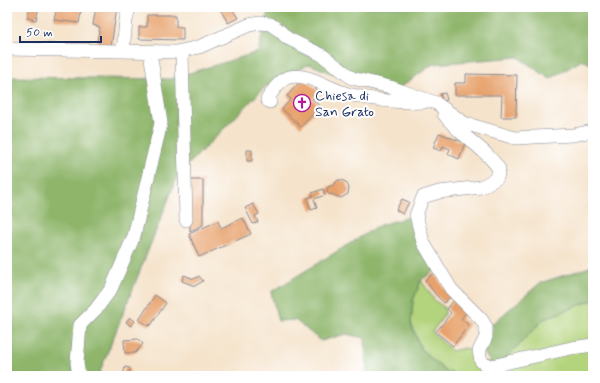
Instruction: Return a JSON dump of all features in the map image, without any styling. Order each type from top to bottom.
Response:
[{"type":"street","points":[[123,51],[126,20],[129,7]]},
{"type":"street","points":[[7,49],[176,52],[199,47],[249,25],[260,23],[270,24],[287,38],[322,55],[352,78],[390,87],[432,105],[464,123],[515,138],[573,135],[593,131]]},
{"type":"street","points":[[182,51],[186,220]]},
{"type":"street","points":[[79,376],[77,363],[80,325],[96,309],[111,289],[134,236],[161,123],[150,52]]},
{"type":"street","points":[[270,102],[267,100],[268,98],[281,82],[289,77],[305,77],[347,94],[387,101],[432,105],[452,125],[494,160],[499,169],[497,178],[481,187],[438,192],[423,198],[416,215],[423,242],[451,289],[481,319],[486,327],[486,337],[479,352],[481,361],[487,366],[496,365],[571,348],[593,345]]},
{"type":"green space","points":[[269,7],[593,7],[593,65],[582,60],[550,79],[518,57],[433,64],[388,96],[309,64],[266,86],[178,175],[99,376],[7,376],[7,73],[12,77],[170,79],[258,52]]},
{"type":"green space","points":[[413,216],[437,269],[421,280],[413,301],[411,324],[421,349],[445,371],[462,376],[367,376],[365,338],[346,334],[321,341],[295,320],[278,321],[271,292],[380,225]]},
{"type":"green space","points":[[593,266],[593,300],[544,319],[503,361],[492,364],[484,353],[490,326],[540,283]]},
{"type":"green space","points":[[421,280],[435,301],[444,307],[445,314],[432,332],[452,351],[465,348],[475,351],[478,363],[593,348],[593,376],[462,376],[445,371],[421,349],[411,323],[413,301]]},
{"type":"green space","points":[[593,300],[593,343],[503,361],[544,319]]},
{"type":"building","points":[[30,7],[39,7],[36,20],[27,18]]},
{"type":"building","points":[[57,7],[82,7],[79,23],[54,20]]},
{"type":"building","points":[[96,7],[117,7],[111,47],[101,45],[97,41],[100,27],[93,25]]},
{"type":"building","points":[[219,7],[231,7],[238,18],[228,23]]},
{"type":"building","points":[[147,15],[176,15],[176,27],[183,27],[183,40],[139,39],[139,27],[147,27]]},
{"type":"building","points":[[466,74],[517,75],[516,117],[501,117],[502,95],[455,95],[455,83],[466,83]]},
{"type":"building","name":"Chiesa di San Grato","points":[[303,78],[319,92],[312,99],[320,106],[301,127],[282,109],[291,99],[287,96]]},
{"type":"building","points":[[445,93],[447,100],[442,101],[440,94]]},
{"type":"building","points":[[439,133],[465,143],[459,159],[448,154],[450,149],[443,146],[441,151],[433,148]]},
{"type":"building","points":[[247,150],[252,150],[252,161],[247,161]]},
{"type":"building","points":[[190,180],[203,180],[203,225],[190,231]]},
{"type":"building","points":[[338,180],[346,182],[349,188],[348,194],[341,198],[331,194],[330,195],[326,191],[329,186],[332,186]]},
{"type":"building","points":[[323,189],[325,195],[314,199],[317,208],[311,210],[307,198],[313,196],[312,193]]},
{"type":"building","points":[[402,199],[409,202],[403,214],[396,210]]},
{"type":"building","points":[[253,204],[259,214],[255,216],[258,222],[253,224],[245,208]]},
{"type":"building","points":[[243,218],[251,234],[199,257],[189,234],[218,221],[221,228]]},
{"type":"building","points":[[434,273],[444,288],[452,295],[444,303],[435,294],[425,280]]},
{"type":"building","points":[[184,275],[194,279],[199,276],[203,281],[195,286],[182,281]]},
{"type":"building","points":[[155,295],[166,303],[149,326],[139,320]]},
{"type":"building","points":[[454,300],[467,311],[461,319],[469,325],[453,346],[436,332],[451,313],[447,309]]},
{"type":"building","points":[[130,317],[135,321],[131,326],[126,322]]},
{"type":"building","points":[[138,339],[143,344],[135,353],[125,353],[124,340]]},
{"type":"building","points":[[125,367],[130,368],[129,376],[123,376]]},
{"type":"place","name":"Chiesa di San Grato","points":[[302,103]]}]
